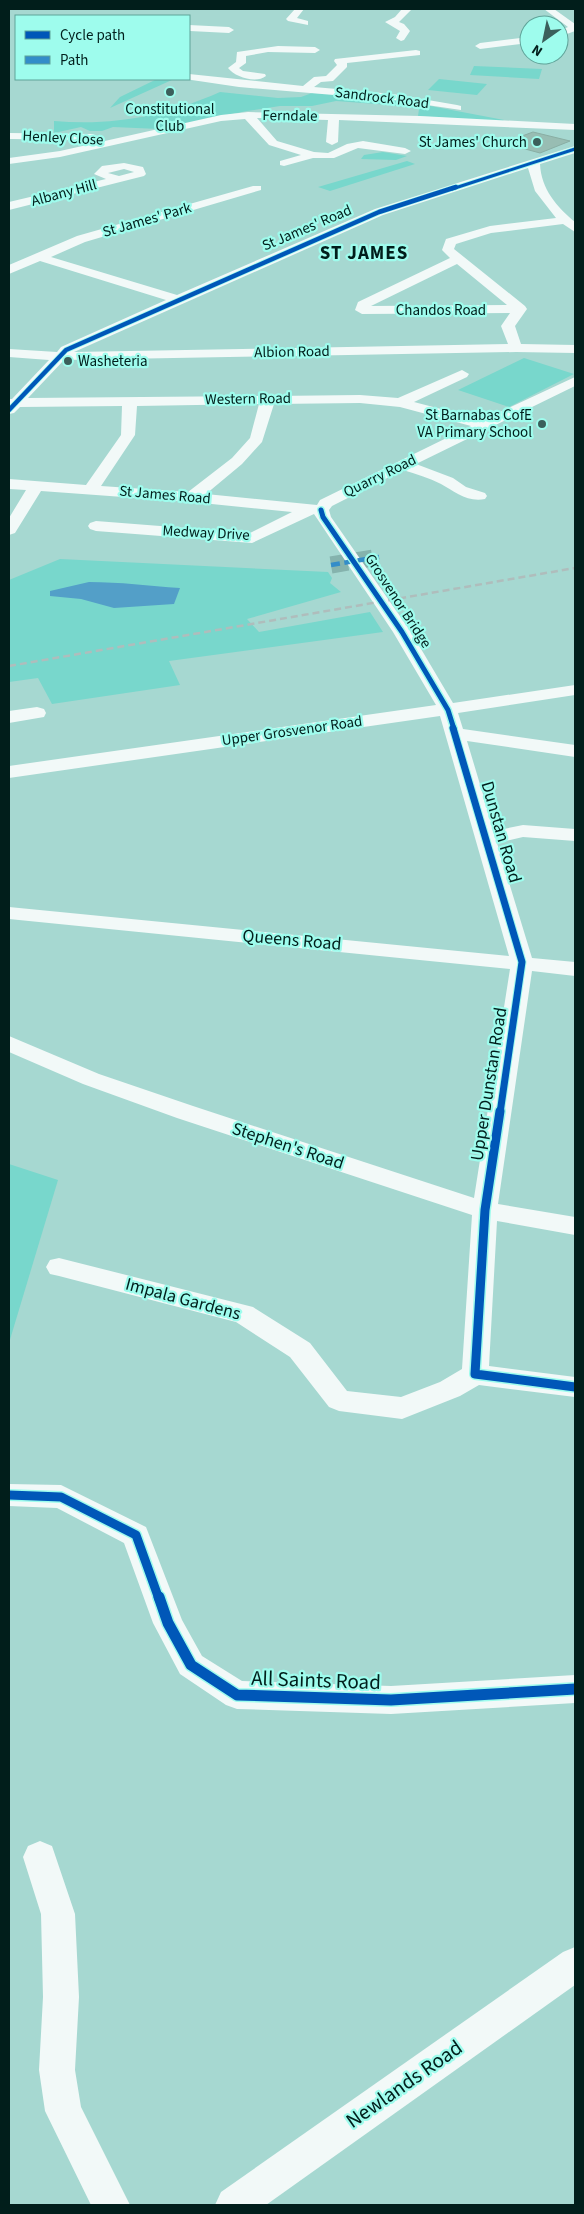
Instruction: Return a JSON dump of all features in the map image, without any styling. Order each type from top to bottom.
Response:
[{"type":"street","points":[[300,9],[292,19],[305,23]]},
{"type":"street","points":[[401,38],[405,30],[390,22],[398,19],[407,9]]},
{"type":"street","points":[[190,27],[197,17]]},
{"type":"street","points":[[569,24],[575,28],[569,30]]},
{"type":"street","points":[[190,28],[229,30]]},
{"type":"street","points":[[480,46],[519,41]]},
{"type":"street","points":[[287,77],[240,74],[233,68],[241,63],[241,54],[254,50],[315,50]]},
{"type":"street","points":[[302,78],[329,79],[343,64],[339,61],[349,58],[416,54]]},
{"type":"street","name":"Sandrock Road","points":[[190,77],[304,90],[393,97],[575,127]]},
{"type":"street","points":[[304,90],[318,79]]},
{"type":"street","points":[[248,115],[273,143],[313,155],[326,157],[337,155],[359,145],[405,151]]},
{"type":"street","name":"Ferndale","points":[[9,161],[60,154],[221,118],[248,115],[334,116],[575,127]]},
{"type":"street","points":[[332,142],[334,116]]},
{"type":"street","points":[[157,143],[164,138],[188,137],[200,131],[260,127]]},
{"type":"street","name":"Henley Close","points":[[11,136],[96,137],[114,142]]},
{"type":"street","name":"St James' Road","points":[[60,356],[66,350],[178,299],[378,213],[575,149]]},
{"type":"street","points":[[284,163],[313,155]]},
{"type":"street","points":[[534,163],[533,177],[543,194],[570,224]]},
{"type":"street","name":"Albany Hill","points":[[9,206],[52,197],[119,178]]},
{"type":"street","name":"St James' Park","points":[[9,270],[81,239],[257,188]]},
{"type":"street","points":[[516,348],[508,326],[520,310],[448,250],[450,242],[490,230],[570,224]]},
{"type":"street","points":[[39,257],[178,299]]},
{"type":"street","name":"Chandos Road","points":[[458,259],[363,305],[362,310],[520,310]]},
{"type":"street","name":"Albion Road","points":[[9,352],[60,356],[516,348],[575,350]]},
{"type":"street","points":[[11,406],[60,356]]},
{"type":"street","points":[[400,404],[462,374]]},
{"type":"street","points":[[429,376],[445,382]]},
{"type":"street","name":"Quarry Road","points":[[316,509],[575,381]]},
{"type":"street","points":[[192,497],[236,461],[257,439],[268,398]]},
{"type":"street","name":"Western Road","points":[[11,406],[268,398],[360,398],[400,404],[485,425]]},
{"type":"street","points":[[91,490],[128,434],[130,402]]},
{"type":"street","points":[[403,465],[448,481],[460,490],[479,496]]},
{"type":"street","name":"St James Road","points":[[9,484],[192,497],[316,509]]},
{"type":"street","points":[[9,530],[36,487]]},
{"type":"street","points":[[445,498],[460,490]]},
{"type":"street","name":"Medway Drive","points":[[96,526],[252,538],[316,509]]},
{"type":"street","name":"Grosvenor Bridge","points":[[316,509],[350,554],[402,632],[448,710]]},
{"type":"street","name":"Upper Grosvenor Road","points":[[9,772],[244,736],[448,710],[575,690]]},
{"type":"street","name":"Dunstan Road","points":[[448,710],[457,734],[522,962]]},
{"type":"street","points":[[9,717],[37,713]]},
{"type":"street","points":[[457,734],[575,751]]},
{"type":"street","points":[[487,839],[523,831],[575,835]]},
{"type":"street","name":"Queens Road","points":[[9,913],[522,962],[575,969]]},
{"type":"street","name":"Upper Dunstan Road","points":[[475,1374],[485,1210],[522,962]]},
{"type":"street","name":"Stephen's Road","points":[[9,1043],[91,1079],[176,1109],[485,1210],[575,1226]]},
{"type":"street","name":"Impala Gardens","points":[[59,1267],[244,1314],[300,1350],[340,1400],[402,1408],[450,1390],[475,1374]]},
{"type":"street","points":[[475,1374],[575,1387]]},
{"type":"street","name":"All Saints Road","points":[[9,1495],[62,1497],[136,1535],[168,1623],[191,1666],[237,1695],[392,1700],[575,1689]]},
{"type":"street","points":[[40,1857],[58,1914],[61,1987],[57,2070],[63,2111],[111,2205]]},
{"type":"street","name":"Newlands Road","points":[[234,2205],[575,1964]]},
{"type":"shaded area","points":[[474,66],[542,69],[539,79],[470,75]]},
{"type":"shaded area","points":[[439,79],[487,84],[477,95],[428,90]]},
{"type":"shaded area","points":[[155,80],[172,80],[110,108],[120,97]]},
{"type":"shaded area","points":[[220,92],[278,98],[301,97],[312,93],[363,96],[399,100],[504,120],[501,122],[418,116],[419,109],[336,101],[312,106],[280,106],[247,111],[159,129],[113,127],[102,131],[90,131],[81,127],[54,133],[54,121],[98,122],[139,117],[179,107]]},
{"type":"shaded area","points":[[383,152],[407,156],[396,160],[361,159],[364,155]]},
{"type":"shaded area","points":[[407,161],[415,164],[330,191],[318,187]]},
{"type":"shaded area","points":[[524,358],[574,374],[509,407],[458,390]]},
{"type":"shaded area","points":[[60,559],[328,572],[332,578],[330,583],[341,592],[247,619],[259,632],[370,612],[383,632],[169,661],[180,685],[52,704],[38,678],[9,682],[9,580]]},
{"type":"shaded area","points":[[89,582],[180,588],[174,604],[114,608],[81,599],[50,596],[50,591]]},
{"type":"shaded area","points":[[9,1164],[58,1180],[9,1343]]},
{"type":"building","name":"St James' Church","points":[[533,132],[570,141],[540,153],[503,143]]},
{"type":"tunnel","points":[[331,565],[379,557]]},
{"type":"railway","points":[[9,666],[575,568]]},
{"type":"marked path","points":[[331,565],[379,557]]},
{"type":"cycle path","points":[[9,410],[66,350],[379,212],[575,149]]},
{"type":"cycle path","points":[[321,510],[323,517],[402,632],[448,710],[522,962],[485,1210],[475,1374],[575,1387]]},
{"type":"cycle path","points":[[9,1495],[61,1497],[136,1535],[168,1623],[191,1665],[237,1695],[391,1700],[575,1689]]},
{"type":"place","name":"Constitutional Club","points":[[170,92]]},
{"type":"place","name":"St James' Church","points":[[537,142]]},
{"type":"place","name":"Washeteria","points":[[68,361]]},
{"type":"place","name":"St Barnabas CofE VA Primary School","points":[[542,424]]},
{"type":"district","name":"ST JAMES","points":[[364,253]]}]
